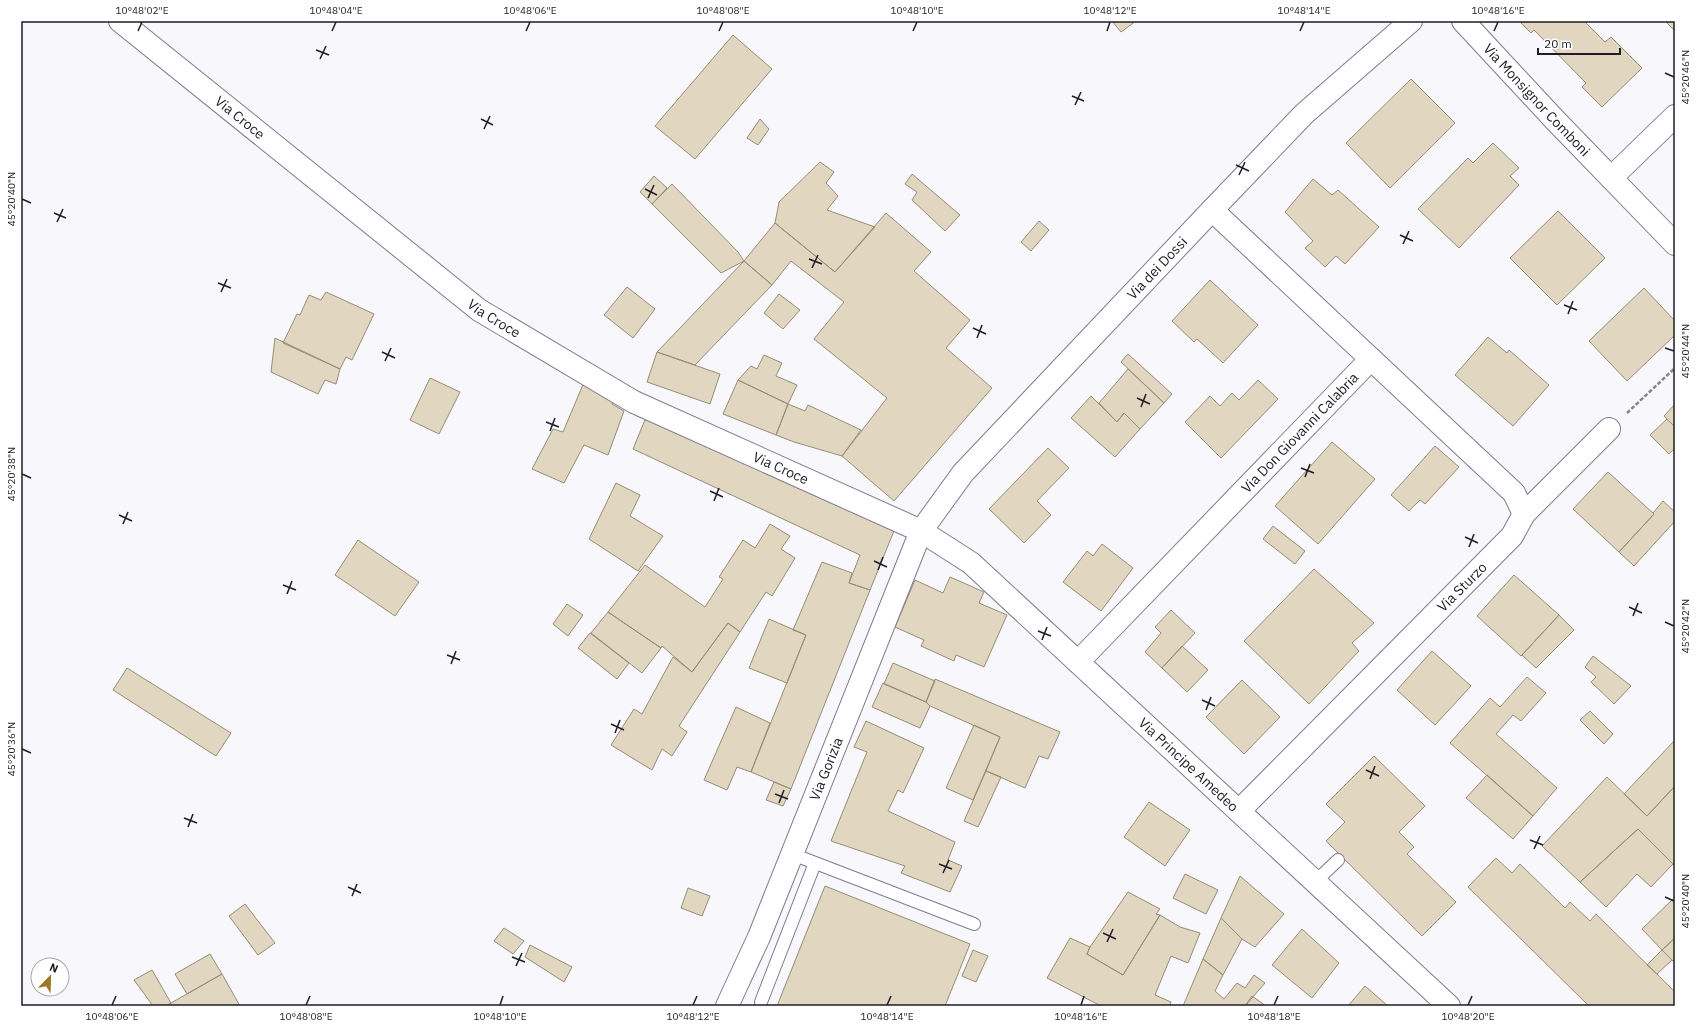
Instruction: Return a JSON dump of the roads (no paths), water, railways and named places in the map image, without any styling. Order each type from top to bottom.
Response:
[{"type":"street","name":"Via Croce","points":[[120,21],[479,310],[634,402],[921,531]]},
{"type":"street","name":"Via dei Dossi","points":[[921,531],[963,473],[1304,114],[1411,21]]},
{"type":"street","name":"Via Monsignor Comboni","points":[[1463,21],[1554,119],[1675,244]]},
{"type":"street","points":[[1611,178],[1675,116]]},
{"type":"street","points":[[1212,210],[1514,493],[1524,514]]},
{"type":"street","name":"Via Don Giovanni Calabria","points":[[1078,662],[1371,359]]},
{"type":"street","name":"Via Sturzo","points":[[1239,811],[1512,536],[1524,514],[1609,430]]},
{"type":"street","name":"Via Principe Amedeo","points":[[921,531],[971,563],[1449,1006]]},
{"type":"street","name":"Via Gorizia","points":[[727,1006],[759,937],[921,531]]},
{"type":"lane","points":[[792,854],[974,924]]},
{"type":"lane","points":[[1315,882],[1338,860]]},
{"type":"lane","points":[[761,1002],[815,863]]}]
